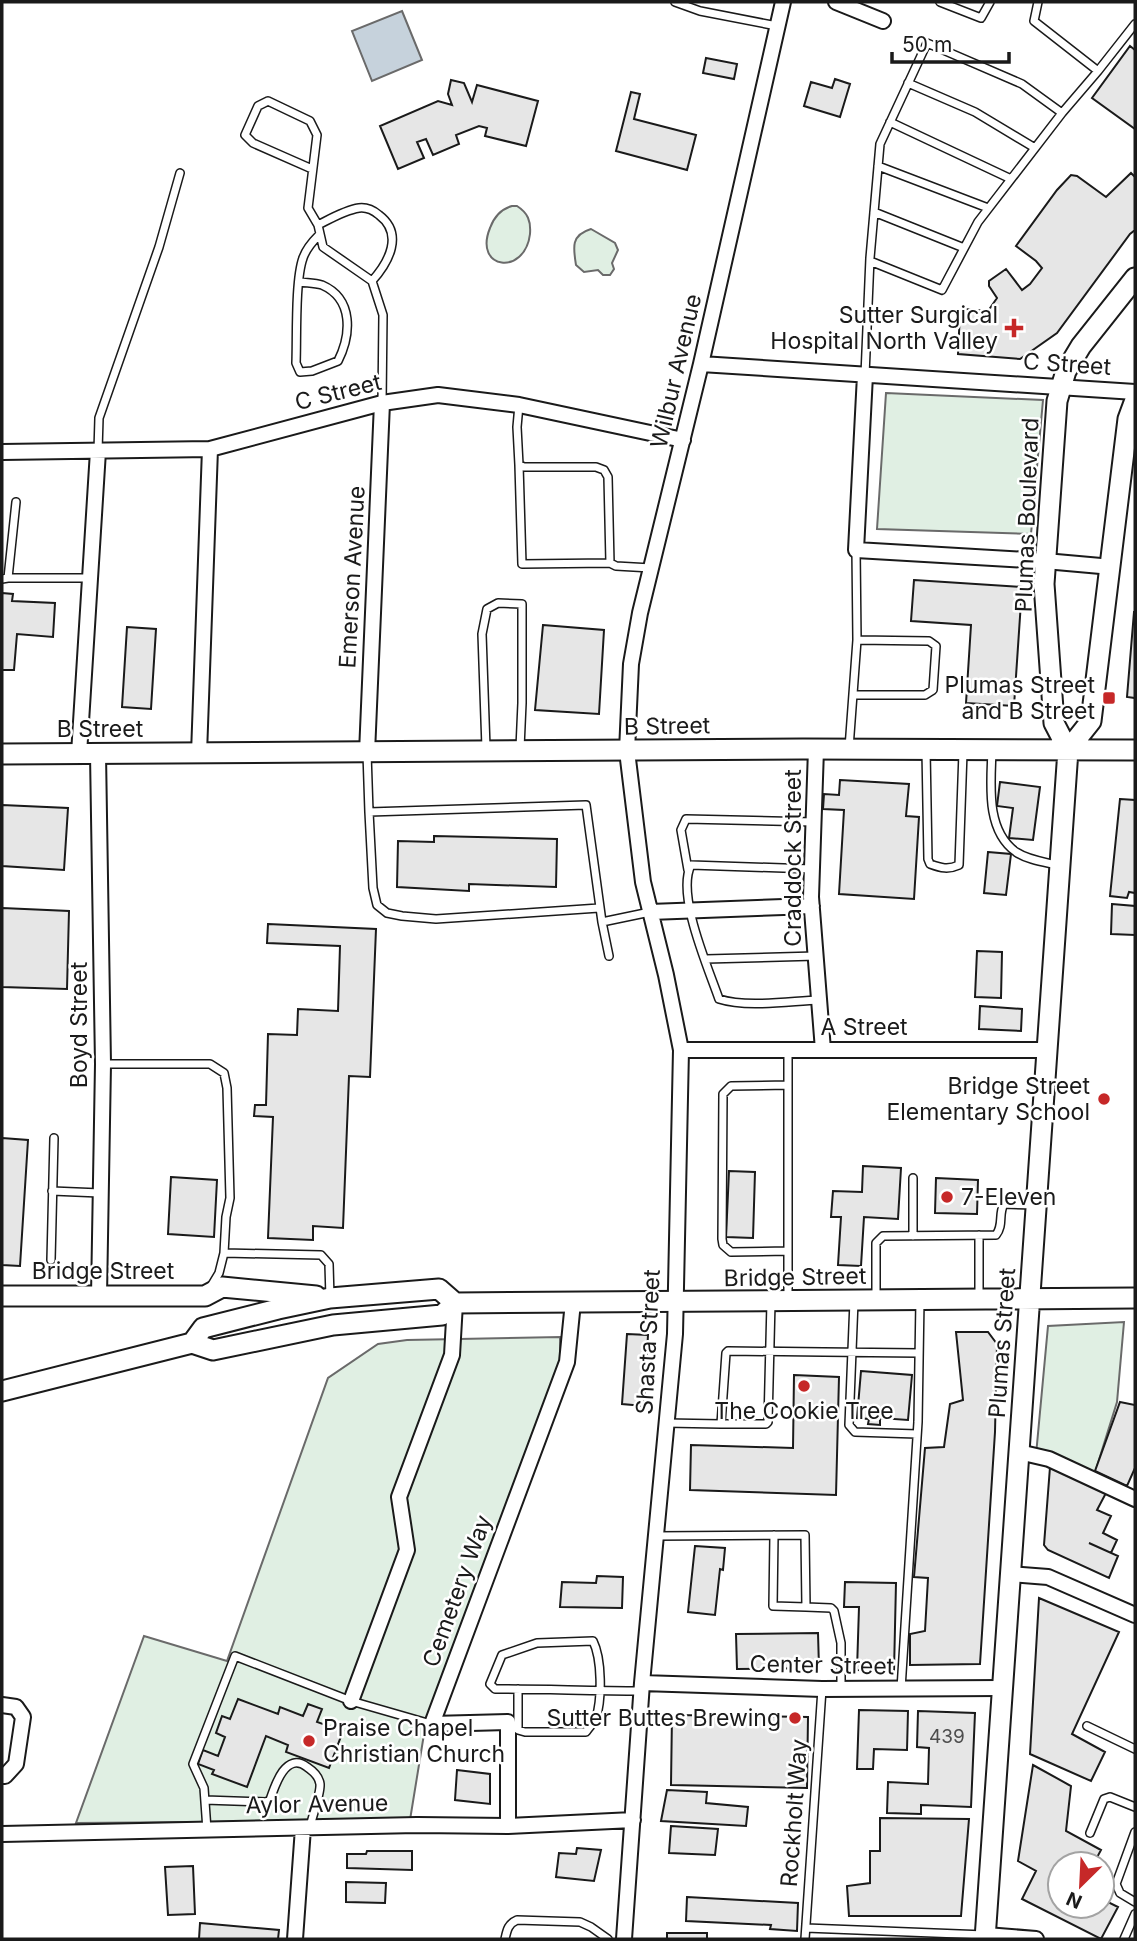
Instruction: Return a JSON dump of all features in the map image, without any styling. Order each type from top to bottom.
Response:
[{"type":"street","name":"Wilbur Avenue","points":[[626,751],[631,664],[639,613],[701,364],[783,2]]},
{"type":"street","points":[[836,2],[883,21]]},
{"type":"street","name":"Plumas Boulevard","points":[[1068,750],[1054,723],[1044,584],[1055,416],[1060,386],[1081,346],[1135,278]]},
{"type":"street","name":"C Street","points":[[701,364],[1135,392]]},
{"type":"street","points":[[865,375],[856,550],[1112,567]]},
{"type":"street","name":"C Street","points":[[2,452],[210,449],[382,402],[438,396],[519,405],[683,440]]},
{"type":"street","points":[[1068,750],[1091,721],[1112,567],[1128,419],[1135,400]]},
{"type":"street","name":"Emerson Avenue","points":[[367,753],[382,402]]},
{"type":"street","points":[[199,754],[210,449]]},
{"type":"street","name":"Boyd Street","points":[[98,451],[90,578],[88,754],[103,1064],[99,1296]]},
{"type":"street","name":"B Street","points":[[2,754],[816,749],[1135,750]]},
{"type":"street","name":"Craddock Street","points":[[816,749],[812,906],[824,1050]]},
{"type":"street","name":"Plumas Street","points":[[985,1937],[1068,750]]},
{"type":"street","name":"Shasta Street","points":[[624,1939],[642,1687],[675,1334],[681,1050],[643,882],[626,751]]},
{"type":"street","points":[[650,912],[812,906]]},
{"type":"street","name":"A Street","points":[[681,1050],[1048,1050]]},
{"type":"street","name":"Bridge Street","points":[[2,1297],[205,1296],[222,1287],[330,1298]]},
{"type":"street","name":"Bridge Street","points":[[192,1343],[203,1328],[251,1315],[330,1298],[439,1289],[455,1303],[1135,1298]]},
{"type":"street","name":"Cemetery Way","points":[[432,1724],[567,1362],[573,1302]]},
{"type":"street","points":[[351,1701],[407,1550],[399,1497],[452,1355],[455,1303]]},
{"type":"street","name":"Bridge Street","points":[[3,1391],[192,1343],[213,1350],[333,1325],[442,1315],[455,1303]]},
{"type":"street","points":[[1019,1452],[1049,1459],[1135,1499]]},
{"type":"street","points":[[1010,1574],[1048,1577],[1135,1615]]},
{"type":"street","name":"Center Street","points":[[642,1687],[1001,1688]]},
{"type":"street","points":[[2,1705],[16,1707],[23,1717],[16,1764],[2,1776]]},
{"type":"street","points":[[432,1724],[508,1722],[508,1826]]},
{"type":"street","name":"Aylor Avenue","points":[[2,1834],[508,1826],[633,1821]]},
{"type":"street","points":[[295,1939],[306,1828]]},
{"type":"street","points":[[985,1937],[1036,1939]]},
{"type":"lane","points":[[675,2],[700,11],[778,26]]},
{"type":"lane","points":[[940,2],[981,18],[990,2]]},
{"type":"lane","points":[[1038,2],[1034,21],[1098,71]]},
{"type":"lane","points":[[870,261],[943,290],[988,208],[1135,24]]},
{"type":"lane","points":[[865,375],[870,261],[880,144],[927,43],[1022,83],[1062,113]]},
{"type":"lane","points":[[908,83],[975,112],[1035,148]]},
{"type":"lane","points":[[312,169],[253,143],[244,135],[258,106],[268,101],[310,121],[317,135],[308,208],[318,225],[323,247],[372,281],[383,315],[382,402]]},
{"type":"lane","points":[[890,122],[1011,179]]},
{"type":"lane","points":[[878,166],[988,208]]},
{"type":"lane","points":[[98,451],[99,418],[159,247],[180,173]]},
{"type":"lane","points":[[318,225],[359,208],[372,209],[388,222],[393,238],[392,247],[382,270],[372,281]]},
{"type":"lane","points":[[874,212],[964,248]]},
{"type":"lane","points":[[300,282],[320,285],[334,293],[345,306],[346,324],[345,346],[338,361],[312,371],[300,372],[296,363],[300,282],[302,259],[310,244],[319,235]]},
{"type":"lane","points":[[519,405],[517,427],[522,564],[610,562],[616,566],[651,568]]},
{"type":"lane","points":[[519,465],[596,467],[604,470],[608,477],[610,562]]},
{"type":"lane","points":[[16,502],[5,578],[90,578]]},
{"type":"lane","points":[[849,749],[857,640],[856,550]]},
{"type":"lane","points":[[486,751],[482,634],[487,609],[498,603],[522,604],[519,752]]},
{"type":"lane","points":[[853,695],[925,695],[933,690],[935,674],[936,646],[929,641],[857,640]]},
{"type":"lane","points":[[926,749],[928,859],[930,864],[941,868],[958,865],[963,749]]},
{"type":"lane","points":[[992,750],[991,793],[994,818],[1005,840],[1017,853],[1059,866]]},
{"type":"lane","points":[[367,753],[373,888],[377,905],[387,913],[436,919],[599,908]]},
{"type":"lane","points":[[369,812],[586,805],[599,908],[609,956]]},
{"type":"lane","points":[[814,822],[686,819],[681,830],[688,870],[689,910],[719,999],[728,1002],[820,1000]]},
{"type":"lane","points":[[688,870],[691,865],[812,869]]},
{"type":"lane","points":[[602,922],[650,912]]},
{"type":"lane","points":[[706,959],[816,956]]},
{"type":"lane","points":[[666,1423],[768,1422],[769,1352],[788,1251],[788,1050]]},
{"type":"lane","points":[[103,1064],[210,1065],[224,1073],[227,1088],[230,1198],[219,1273],[205,1296]]},
{"type":"lane","points":[[788,1085],[731,1086],[723,1094],[722,1239],[723,1245],[731,1252],[788,1251]]},
{"type":"lane","points":[[51,1260],[54,1138]]},
{"type":"lane","points":[[913,1178],[913,1236]]},
{"type":"lane","points":[[52,1191],[100,1193]]},
{"type":"lane","points":[[876,1300],[876,1243],[883,1236],[996,1235],[1001,1229],[1004,1204],[1037,1205]]},
{"type":"lane","points":[[979,1235],[979,1299]]},
{"type":"lane","points":[[224,1253],[321,1255],[329,1264],[330,1298]]},
{"type":"lane","points":[[901,1689],[917,1434],[920,1300]]},
{"type":"lane","points":[[854,1301],[849,1425],[855,1432],[917,1434]]},
{"type":"lane","points":[[721,1424],[728,1351],[919,1353]]},
{"type":"lane","points":[[774,1535],[773,1605],[831,1608],[834,1611],[841,1643],[841,1689]]},
{"type":"lane","points":[[656,1536],[805,1535],[806,1606]]},
{"type":"lane","points":[[518,1689],[519,1730],[586,1732],[595,1719],[600,1690],[599,1653],[593,1641],[537,1643],[502,1655],[490,1684],[495,1689],[518,1689],[600,1690],[642,1687]]},
{"type":"lane","points":[[208,1830],[204,1788],[193,1764],[235,1656],[351,1701],[432,1724]]},
{"type":"lane","name":"Rockholt Way","points":[[805,1939],[822,1689]]},
{"type":"lane","points":[[1087,1726],[1135,1749]]},
{"type":"lane","points":[[205,1800],[266,1802],[270,1800],[279,1776],[288,1766],[302,1763],[315,1773],[320,1784],[306,1828]]},
{"type":"lane","points":[[1090,1833],[1104,1799],[1110,1797],[1135,1807]]},
{"type":"lane","points":[[1135,1832],[1116,1884],[1120,1893],[1135,1902]]},
{"type":"lane","points":[[1124,1939],[1135,1914]]},
{"type":"lane","points":[[505,1939],[511,1923],[517,1920],[580,1922],[608,1939]]},
{"type":"lane","points":[[806,1928],[985,1937]]},
{"type":"green space","points":[[512,206],[524,211],[529,221],[530,234],[526,248],[519,257],[511,262],[502,262],[488,253],[487,242],[496,217]]},
{"type":"green space","points":[[591,229],[615,243],[618,250],[610,275],[603,275],[598,270],[584,272],[576,265],[574,253],[577,238]]},
{"type":"green space","points":[[886,393],[1043,400],[1031,534],[877,529]]},
{"type":"green space","points":[[1124,1322],[1117,1402],[1093,1479],[1036,1455],[1048,1326]]},
{"type":"green space","points":[[560,1337],[560,1360],[424,1734],[410,1820],[76,1823],[144,1636],[227,1661],[328,1378],[378,1344],[407,1340]]},
{"type":"shaded area","points":[[402,11],[422,60],[372,81],[352,31]]},
{"type":"building","points":[[1130,46],[1135,50],[1135,129],[1092,98]]},
{"type":"building","points":[[706,58],[737,64],[734,79],[703,73]]},
{"type":"building","points":[[835,79],[850,84],[840,117],[804,106],[811,82],[832,88]]},
{"type":"building","points":[[451,80],[464,83],[472,102],[477,85],[538,101],[526,146],[485,136],[487,128],[479,126],[456,135],[459,144],[433,155],[426,139],[417,142],[424,158],[398,169],[380,126],[438,101],[452,105],[448,94]]},
{"type":"building","points":[[631,92],[640,94],[634,119],[696,135],[687,170],[616,151]]},
{"type":"building","points":[[1131,173],[1135,177],[1135,230],[1057,333],[1020,359],[958,354],[960,312],[964,309],[988,311],[997,298],[989,286],[989,281],[1006,269],[1022,290],[1042,268],[1016,246],[1071,175],[1077,176],[1106,197]]},
{"type":"building","points":[[914,580],[1022,587],[1014,706],[966,703],[971,625],[911,621]]},
{"type":"building","points":[[2,593],[13,594],[12,601],[55,603],[53,637],[17,634],[14,670],[2,670]]},
{"type":"building","points":[[1135,612],[1135,698],[1127,697]]},
{"type":"building","points":[[543,625],[604,630],[599,714],[535,710]]},
{"type":"building","points":[[127,627],[156,629],[151,709],[122,707]]},
{"type":"building","points":[[840,780],[909,784],[906,816],[919,817],[914,899],[839,894],[844,810],[823,809],[824,794],[839,795]]},
{"type":"building","points":[[1000,782],[1040,787],[1033,840],[1009,838],[1013,808],[997,806]]},
{"type":"building","points":[[1120,799],[1135,800],[1135,893],[1129,892],[1127,898],[1110,896]]},
{"type":"building","points":[[2,805],[68,808],[64,870],[2,866]]},
{"type":"building","points":[[434,836],[557,839],[556,887],[469,884],[469,891],[397,887],[398,841],[434,842]]},
{"type":"building","points":[[988,852],[1011,854],[1006,895],[984,893]]},
{"type":"building","points":[[1112,904],[1135,906],[1135,935],[1111,934]]},
{"type":"building","points":[[2,908],[69,911],[67,989],[2,987]]},
{"type":"building","points":[[268,924],[376,929],[370,1077],[349,1076],[343,1228],[313,1226],[313,1240],[268,1238],[273,1117],[254,1116],[255,1105],[266,1105],[268,1034],[297,1035],[298,1009],[338,1011],[340,946],[267,943]]},
{"type":"building","points":[[977,951],[1002,952],[1001,998],[975,997]]},
{"type":"building","points":[[980,1006],[1022,1009],[1021,1031],[979,1029]]},
{"type":"building","points":[[2,1138],[28,1140],[20,1266],[2,1265]]},
{"type":"building","points":[[863,1166],[901,1168],[898,1219],[864,1217],[861,1266],[838,1265],[841,1217],[831,1217],[833,1191],[862,1192]]},
{"type":"building","points":[[729,1171],[755,1172],[753,1238],[726,1237]]},
{"type":"building","points":[[171,1177],[217,1180],[214,1237],[168,1234]]},
{"type":"building","points":[[936,1178],[978,1180],[977,1214],[935,1213]]},
{"type":"building","points":[[956,1332],[988,1332],[997,1344],[995,1432],[980,1664],[910,1665],[910,1634],[925,1631],[928,1578],[914,1577],[925,1448],[944,1447],[950,1404],[963,1400]]},
{"type":"building","points":[[627,1334],[648,1335],[644,1406],[622,1404]]},
{"type":"building","points":[[861,1371],[912,1375],[908,1420],[880,1418],[880,1425],[868,1424],[869,1419],[857,1418]]},
{"type":"building","points":[[794,1375],[839,1377],[836,1495],[690,1490],[691,1445],[793,1448]]},
{"type":"building","points":[[1120,1402],[1135,1405],[1135,1468],[1127,1486],[1095,1471]]},
{"type":"building","points":[[1050,1467],[1106,1493],[1097,1510],[1111,1516],[1103,1533],[1117,1540],[1111,1553],[1118,1556],[1109,1578],[1048,1550],[1044,1545]]},
{"type":"building","points":[[695,1546],[725,1548],[715,1615],[688,1612]]},
{"type":"building","points":[[597,1576],[623,1577],[622,1608],[560,1607],[562,1582],[596,1583]]},
{"type":"building","points":[[845,1582],[896,1583],[894,1671],[857,1670],[859,1607],[844,1607]]},
{"type":"building","points":[[1039,1598],[1119,1632],[1072,1734],[1105,1752],[1091,1781],[1030,1754]]},
{"type":"building","points":[[818,1633],[819,1668],[737,1669],[736,1634]]},
{"type":"building","name":"Praise Chapel Christian Church","points":[[238,1699],[278,1714],[280,1707],[303,1716],[308,1704],[322,1709],[317,1722],[343,1731],[329,1768],[286,1752],[288,1745],[266,1736],[247,1787],[212,1774],[214,1770],[198,1764],[203,1750],[218,1756],[225,1737],[216,1733],[222,1716],[230,1719]]},
{"type":"building","points":[[859,1710],[908,1711],[907,1750],[874,1749],[873,1769],[857,1769]]},
{"type":"building","points":[[918,1711],[975,1713],[971,1807],[921,1805],[921,1814],[887,1813],[888,1782],[928,1784],[929,1748],[917,1747]]},
{"type":"building","points":[[672,1715],[808,1717],[807,1788],[671,1785]]},
{"type":"building","points":[[1033,1765],[1071,1786],[1066,1831],[1101,1850],[1046,1850],[1046,1911],[1022,1899],[1036,1871],[1018,1861]]},
{"type":"building","points":[[457,1770],[490,1774],[490,1804],[455,1800]]},
{"type":"building","points":[[667,1790],[707,1792],[706,1803],[748,1807],[746,1826],[661,1821]]},
{"type":"building","points":[[880,1818],[969,1819],[961,1916],[849,1916],[847,1886],[870,1883],[870,1851],[880,1851]]},
{"type":"building","points":[[671,1826],[718,1829],[715,1855],[669,1853]]},
{"type":"building","points":[[577,1848],[601,1850],[594,1881],[556,1877],[559,1853],[576,1854]]},
{"type":"building","points":[[367,1851],[412,1851],[412,1870],[347,1868],[347,1854],[366,1854]]},
{"type":"building","points":[[193,1866],[195,1914],[168,1915],[165,1867]]},
{"type":"building","points":[[346,1882],[386,1883],[385,1903],[346,1902]]},
{"type":"building","points":[[687,1897],[798,1903],[797,1931],[770,1929],[771,1925],[686,1921]]},
{"type":"building","points":[[1063,1920],[1111,1920],[1101,1939]]},
{"type":"building","points":[[200,1923],[279,1930],[278,1939],[199,1939]]},
{"type":"building","points":[[667,1933],[707,1933],[707,1939],[667,1939]]},
{"type":"place","name":"Sutter Surgical Hospital North Valley","points":[[1014,328]]},
{"type":"place","name":"Plumas Street and B Street","points":[[1109,698]]},
{"type":"place","name":"Bridge Street Elementary School","points":[[1104,1099]]},
{"type":"place","name":"7-Eleven","points":[[947,1197]]},
{"type":"place","name":"The Cookie Tree","points":[[804,1386]]},
{"type":"place","name":"Sutter Buttes Brewing","points":[[795,1718]]},
{"type":"place","name":"Praise Chapel Christian Church","points":[[309,1741]]}]
